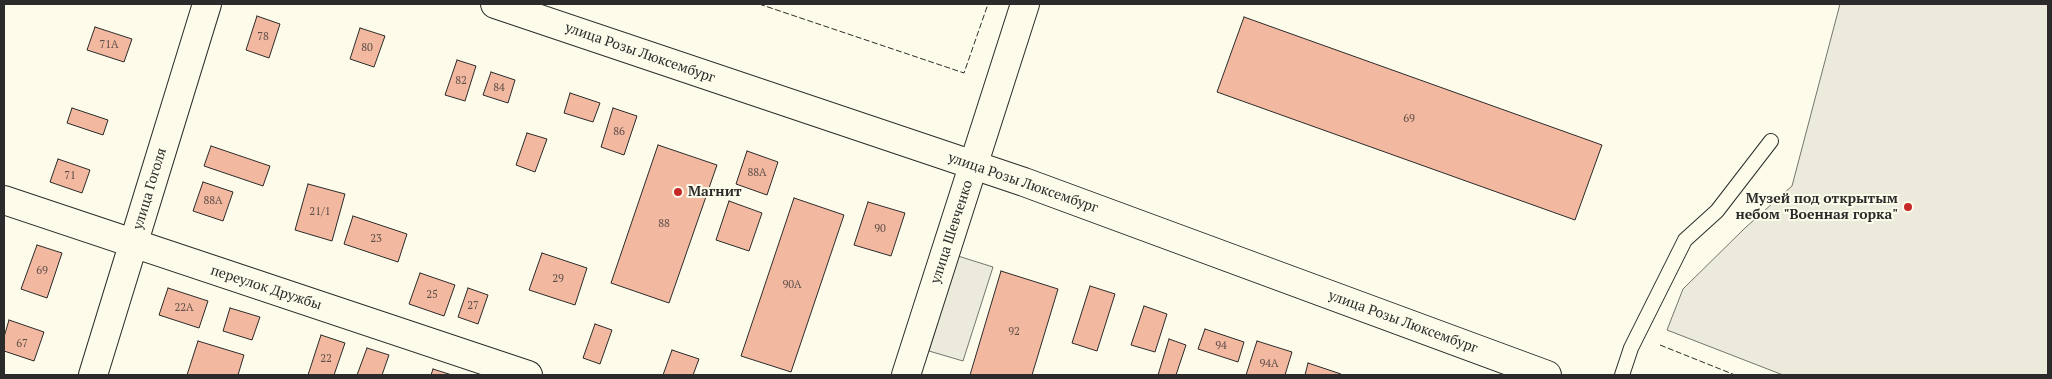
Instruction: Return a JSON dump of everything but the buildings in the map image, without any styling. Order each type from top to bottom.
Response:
[{"type":"street","name":"улица Гоголя","points":[[93,375],[207,4]]},
{"type":"street","name":"улица Розы Люксембург","points":[[495,4],[522,8],[1024,182],[1547,375]]},
{"type":"street","name":"улица Шевченко","points":[[906,375],[1025,4]]},
{"type":"street","name":"переулок Дружбы","points":[[4,200],[528,375]]},
{"type":"lane","points":[[1622,375],[1631,348],[1685,240],[1717,211],[1772,141]]},
{"type":"shaded area","name":"Музей под открытым небом \"Военная горка\"","points":[[1840,4],[2048,4],[2048,375],[1783,375],[1667,330],[1683,289],[1745,228],[1792,186]]},
{"type":"shaded area","points":[[958,256],[993,267],[963,361],[929,351]]},
{"type":"fence","points":[[759,4],[964,73],[988,4]]},
{"type":"fence","points":[[1660,345],[1735,375]]},
{"type":"place","name":"Магнит","points":[[678,192]]},
{"type":"place","name":"Музей под открытым небом \"Военная горка\"","points":[[1908,207]]}]
